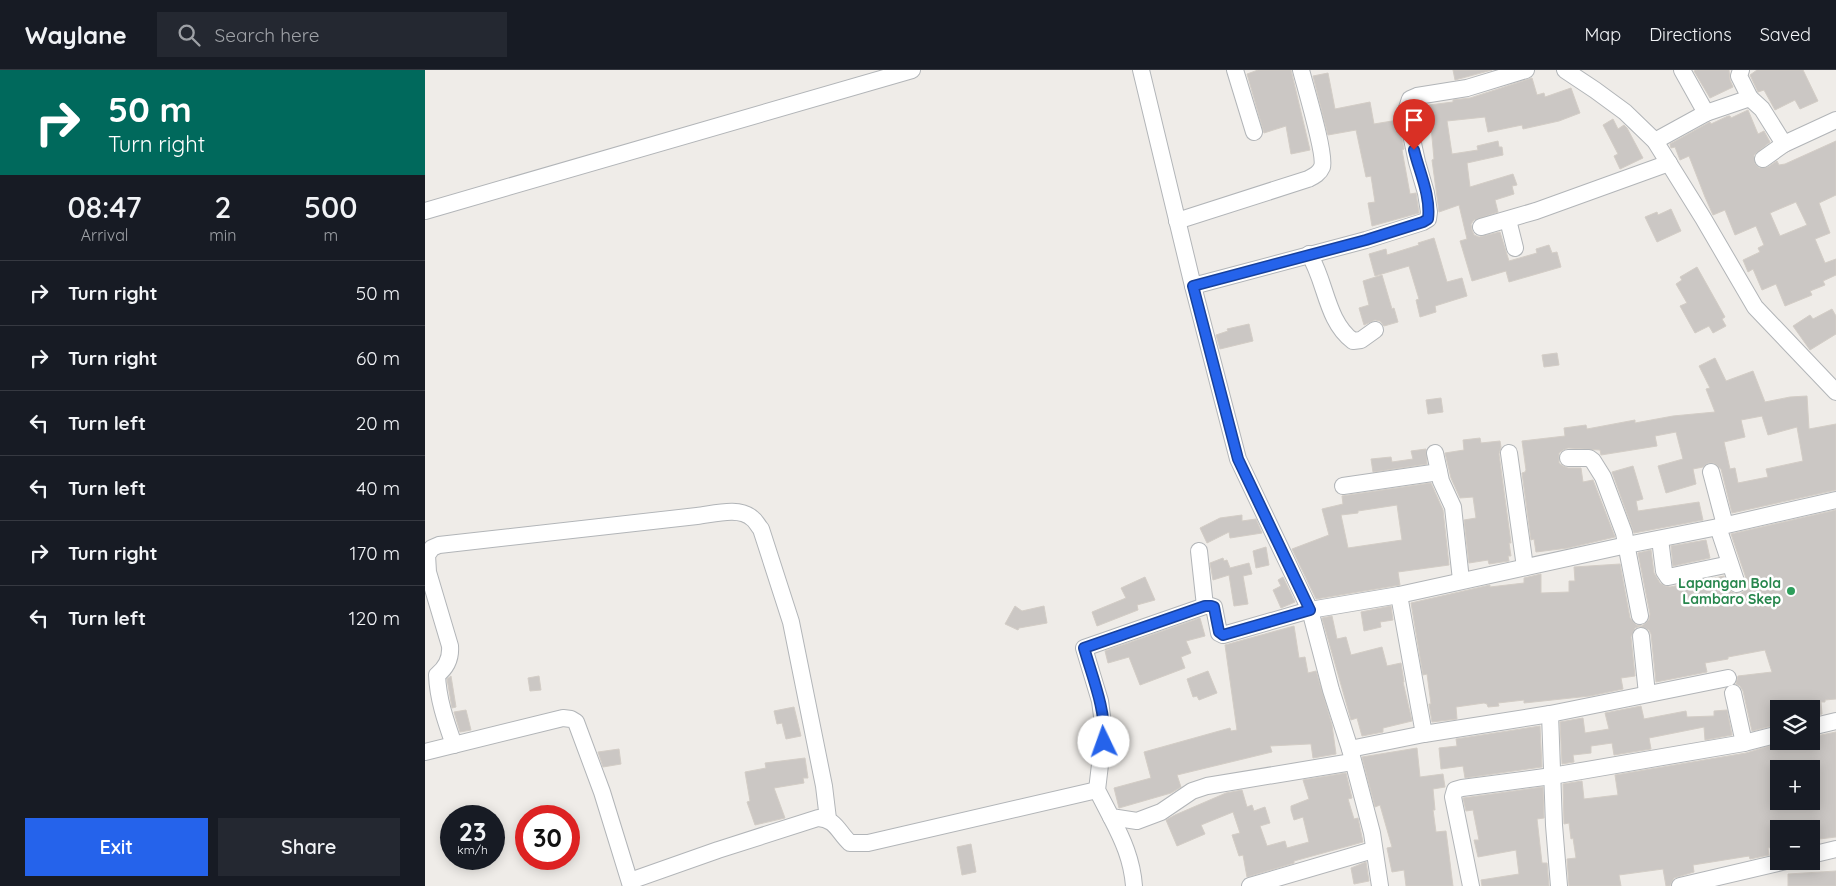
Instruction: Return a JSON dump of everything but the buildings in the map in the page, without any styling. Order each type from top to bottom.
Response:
[{"type":"street","points":[[425,211],[913,70]]},
{"type":"street","points":[[1141,70],[1193,286],[1238,459],[1310,610],[1372,833],[1373,850],[1380,886]]},
{"type":"street","points":[[1235,70],[1254,132]]},
{"type":"street","points":[[1177,221],[1308,180],[1318,174],[1323,165],[1319,141],[1301,70]]},
{"type":"street","points":[[1193,286],[1366,240],[1428,219],[1429,212],[1426,194],[1406,111],[1410,100],[1417,96],[1467,88],[1526,70]]},
{"type":"street","points":[[1565,70],[1625,112],[1655,141],[1755,307],[1836,392]]},
{"type":"street","points":[[1682,70],[1706,113]]},
{"type":"street","points":[[1741,70],[1739,76],[1751,98],[1762,108],[1784,144]]},
{"type":"street","points":[[1655,141],[1706,113],[1751,98]]},
{"type":"street","points":[[1763,159],[1784,144],[1836,120]]},
{"type":"street","points":[[1481,227],[1507,220],[1669,163]]},
{"type":"street","points":[[1507,220],[1515,248]]},
{"type":"street","points":[[1309,254],[1317,270],[1325,296],[1347,337],[1353,341],[1361,340],[1375,330]]},
{"type":"street","points":[[1435,453],[1439,472],[1453,507],[1461,580]]},
{"type":"street","points":[[1509,453],[1525,567]]},
{"type":"street","points":[[1568,458],[1589,458],[1603,477],[1613,500],[1627,545],[1639,616]]},
{"type":"street","points":[[1343,486],[1439,472]]},
{"type":"street","points":[[1711,472],[1721,526],[1737,584]]},
{"type":"street","points":[[1134,886],[1133,871],[1126,847],[1097,790],[1104,731],[1101,702],[1084,648],[1205,606],[1214,607],[1219,632],[1223,635],[1310,610],[1399,595],[1836,500]]},
{"type":"street","points":[[454,744],[437,688],[437,675],[444,670],[451,654],[451,646],[428,572],[427,555],[432,548],[439,545],[697,516],[733,512],[744,513],[754,519],[761,529],[791,622],[824,786],[827,819]]},
{"type":"street","points":[[1660,539],[1664,571],[1668,577],[1730,564]]},
{"type":"street","points":[[1199,550],[1205,606]]},
{"type":"street","points":[[1399,595],[1424,734]]},
{"type":"street","points":[[1641,636],[1647,694]]},
{"type":"street","points":[[1111,817],[1137,822],[1161,812],[1192,791],[1207,786],[1351,755],[1424,734],[1550,714],[1647,694],[1730,685],[1743,743]]},
{"type":"street","points":[[1550,714],[1554,825],[1559,886]]},
{"type":"street","points":[[425,752],[563,718],[576,722],[602,792],[630,884],[745,841],[818,818],[827,819],[835,825],[850,843],[868,843],[1097,790]]},
{"type":"street","points":[[1820,725],[1836,721]]},
{"type":"street","points":[[1471,886],[1453,797],[1455,790],[1552,776],[1743,743],[1770,736]]},
{"type":"street","points":[[1820,853],[1836,849]]},
{"type":"street","points":[[1250,886],[1373,850]]},
{"type":"street","points":[[1680,886],[1770,865]]},
{"type":"place","name":"Lapangan Bola Lambaro Skep","points":[[1791,591]]},
{"type":"route","points":[[1104,742],[1101,702],[1084,648],[1205,606],[1214,607],[1218,629],[1223,635],[1310,610],[1238,459],[1193,286],[1360,240],[1366,240],[1428,219],[1429,212],[1426,194],[1414,150]]}]
